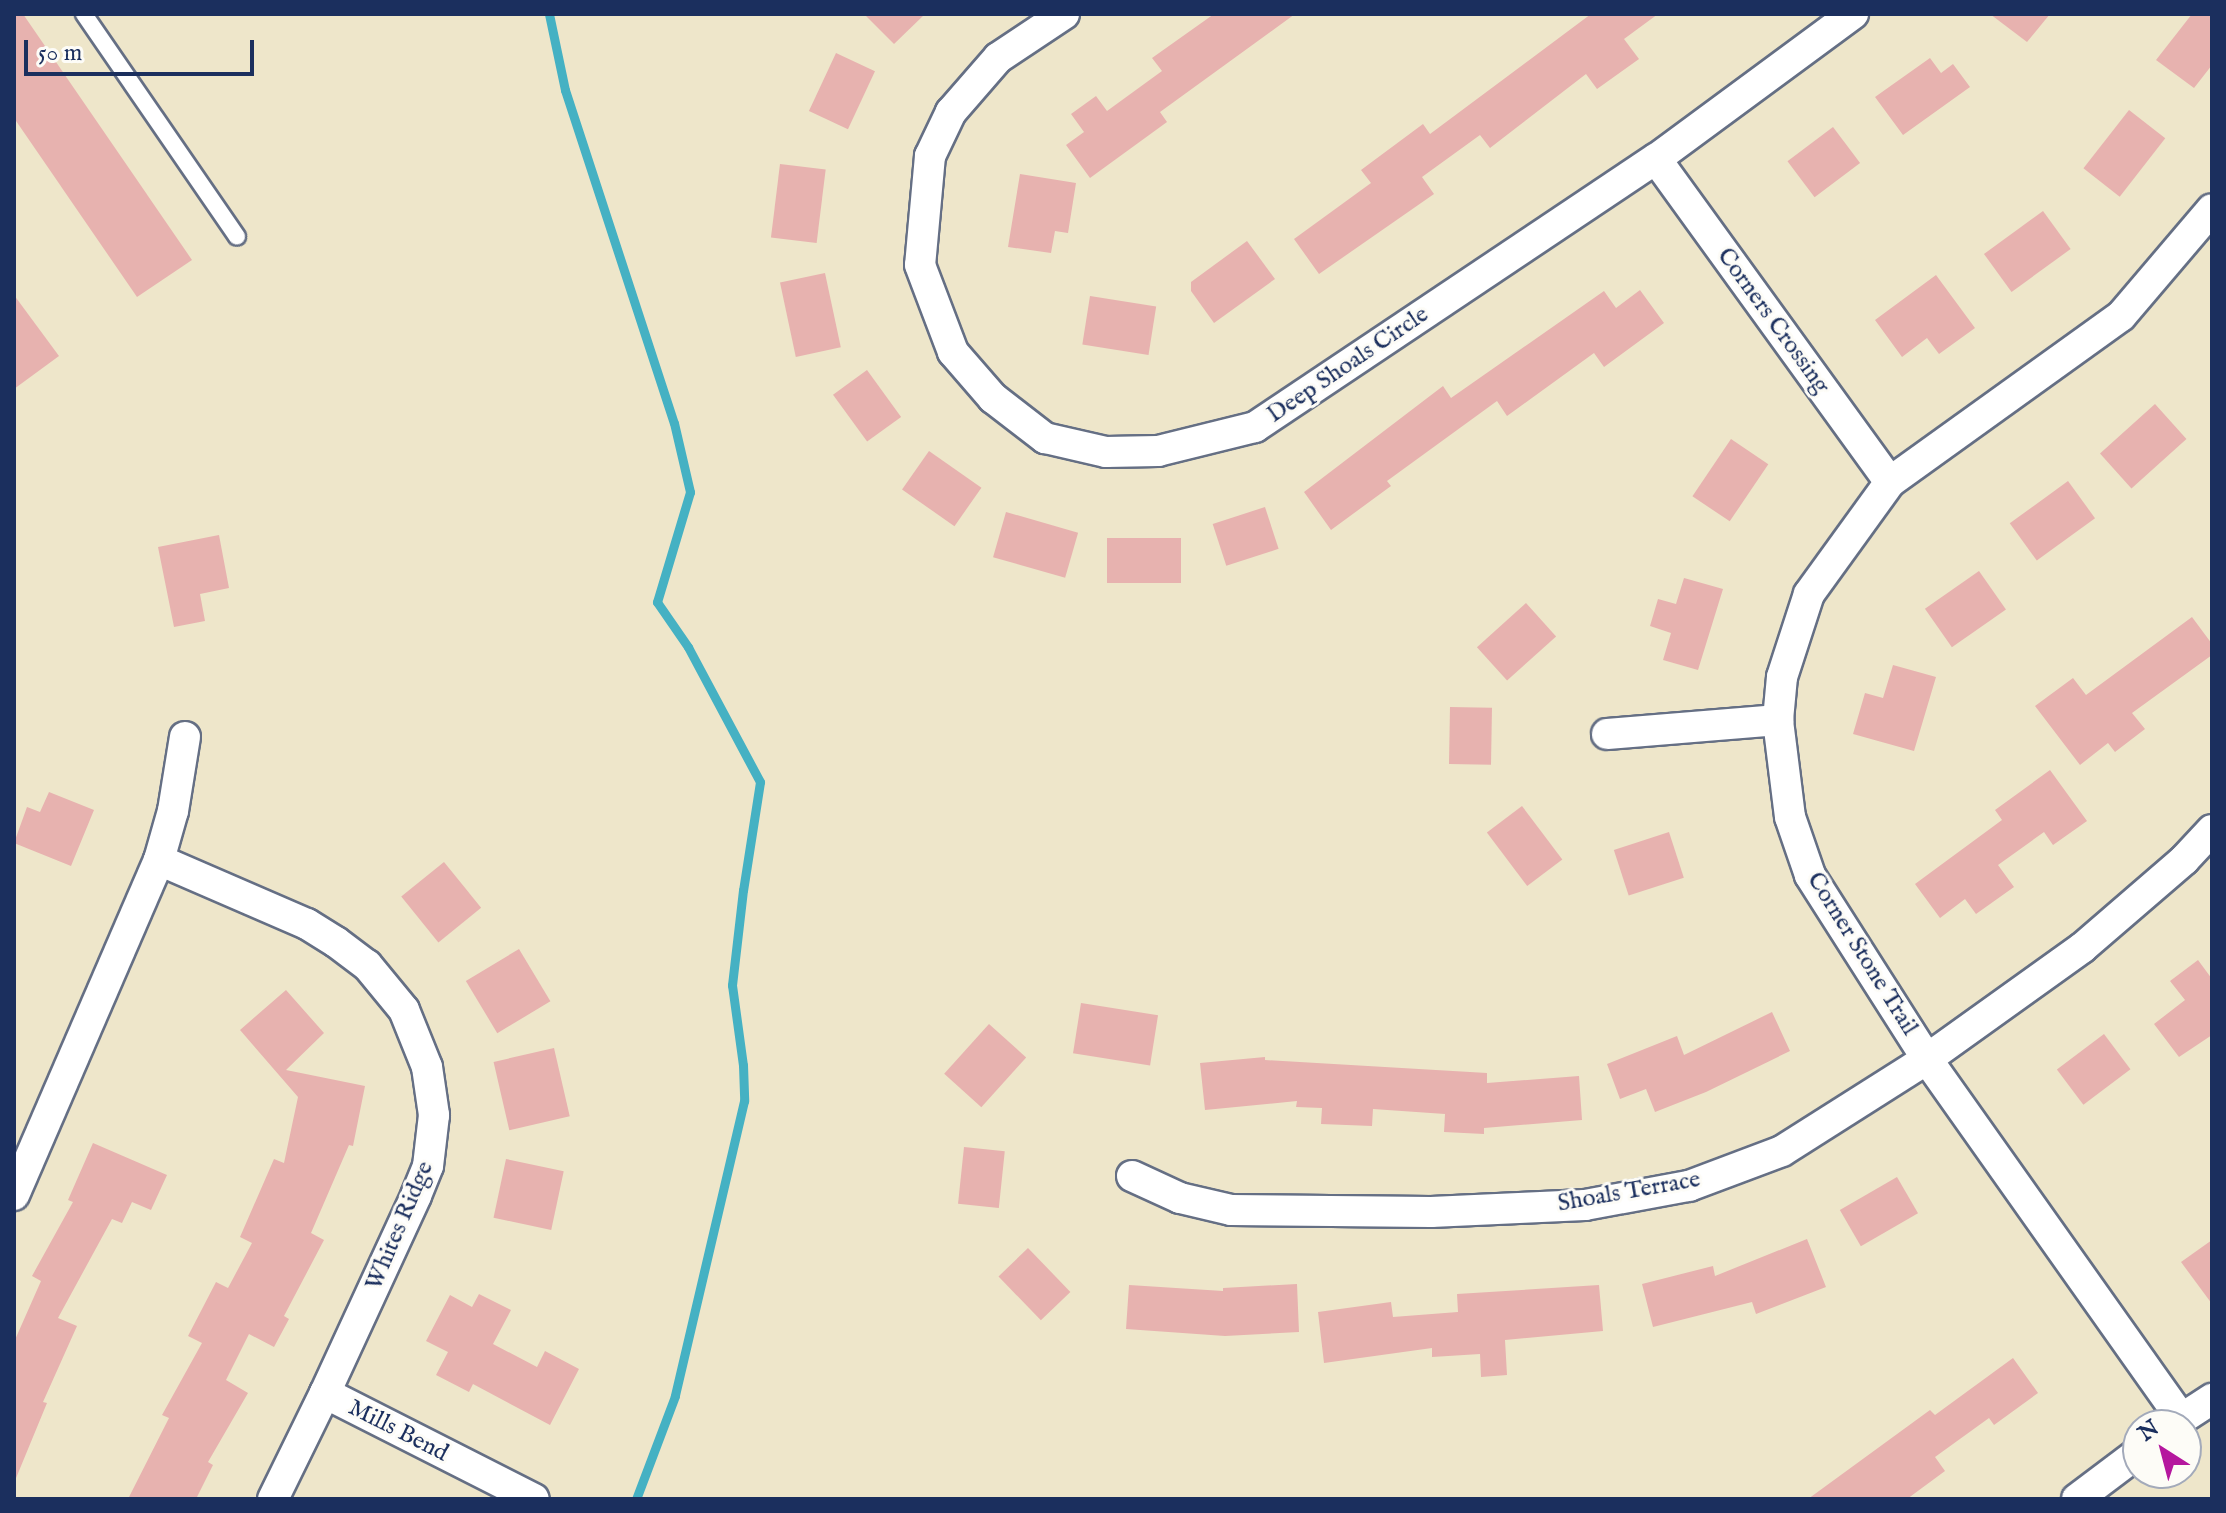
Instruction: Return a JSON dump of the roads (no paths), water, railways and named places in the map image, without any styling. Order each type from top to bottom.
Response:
[{"type":"street","name":"Deep Shoals Circle","points":[[1064,14],[998,58],[951,112],[930,156],[920,265],[953,352],[993,398],[1045,438],[1106,452],[1158,451],[1255,427],[1656,159],[1853,14]]},
{"type":"street","name":"Corners Crossing","points":[[1656,159],[1890,482]]},
{"type":"street","name":"Corner Stone Trail","points":[[2168,1409],[1927,1059],[1810,875],[1790,817],[1778,720],[1782,677],[1809,594],[1890,482],[2121,316],[2212,209]]},
{"type":"street","points":[[1607,734],[1778,720]]},
{"type":"street","points":[[14,1195],[159,860],[173,811],[185,737]]},
{"type":"street","name":"Shoals Terrace","points":[[1132,1176],[1180,1198],[1231,1210],[1431,1212],[1585,1205],[1689,1186],[1782,1151],[1927,1059],[2082,948],[2184,860],[2212,830]]},
{"type":"street","name":"Whites Ridge","points":[[159,860],[307,924],[367,965],[404,1010],[427,1067],[434,1115],[428,1166],[390,1257],[325,1393]]},
{"type":"street","name":"Mills Bend","points":[[273,1499],[325,1393],[534,1499]]},
{"type":"street","points":[[2077,1499],[2122,1465]]},
{"type":"lane","points":[[84,14],[237,237]]},
{"type":"waterway","points":[[549,14],[565,90],[674,423],[690,492],[657,602],[688,647],[760,782],[732,985],[743,1065],[744,1101],[675,1396],[636,1499]]}]
